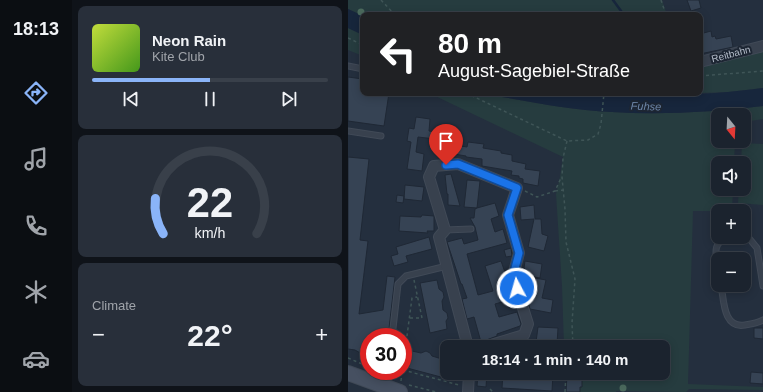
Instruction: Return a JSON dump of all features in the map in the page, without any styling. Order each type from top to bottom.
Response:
[{"type":"street","name":"Reitbahn","points":[[703,61],[763,46]]},
{"type":"street","points":[[466,340],[439,237],[445,230],[429,177],[434,166],[458,164],[517,188],[508,215],[519,253],[513,276],[528,324],[524,335],[507,340]]},
{"type":"street","points":[[348,373],[401,387]]},
{"type":"street","points":[[468,390],[469,380]]},
{"type":"lane","points":[[348,66],[360,68]]},
{"type":"lane","points":[[348,131],[380,136]]},
{"type":"lane","points":[[445,230],[471,229]]},
{"type":"lane","points":[[751,240],[757,248],[763,286]]},
{"type":"lane","points":[[393,328],[398,284],[406,276],[447,266]]},
{"type":"lane","points":[[722,292],[728,319],[735,325],[742,326],[756,324],[763,320]]},
{"type":"path","points":[[381,0],[392,12]]},
{"type":"path","points":[[661,0],[665,12]]},
{"type":"path","points":[[348,38],[360,44]]},
{"type":"path","points":[[703,76],[763,71]]},
{"type":"path","points":[[472,96],[567,141],[588,140],[598,134],[601,124],[604,96]]},
{"type":"path","points":[[567,141],[563,158],[562,177],[566,242],[575,279],[572,323],[573,340]]},
{"type":"path","points":[[555,191],[562,177]]},
{"type":"path","points":[[517,188],[537,197],[563,190]]},
{"type":"path","points":[[409,318],[422,318],[412,274]]},
{"type":"path","points":[[408,328],[412,298],[417,297]]},
{"type":"path","points":[[348,358],[360,363]]},
{"type":"path","points":[[412,374],[468,390]]},
{"type":"path","points":[[565,392],[566,380]]},
{"type":"path","points":[[490,389],[493,392]]},
{"type":"green space","points":[[348,0],[662,0],[666,12],[360,12],[360,15],[348,9]]},
{"type":"green space","points":[[348,28],[360,34],[360,55],[348,50]]},
{"type":"green space","points":[[763,47],[763,88],[729,92],[703,93],[703,61]]},
{"type":"green space","points":[[435,96],[497,96],[566,108],[631,113],[711,111],[711,148],[735,148],[734,156],[711,156],[711,196],[733,196],[732,204],[711,204],[711,211],[693,211],[688,384],[763,387],[763,390],[689,389],[686,392],[566,392],[567,380],[670,380],[670,340],[564,340],[556,194],[563,157]]},
{"type":"green space","points":[[763,106],[763,119],[751,121],[751,108],[744,108]]},
{"type":"green space","points":[[751,143],[763,144],[763,205],[738,203],[738,196],[751,196],[751,156],[741,156],[742,148],[751,148]]},
{"type":"water","points":[[348,9],[360,15],[360,34],[348,28]]},
{"type":"water","name":"Fuhse","points":[[763,88],[763,106],[744,108],[711,108],[711,111],[669,113],[631,113],[581,109],[497,96],[703,96],[703,93]]},
{"type":"building","points":[[687,0],[699,0],[701,8],[691,11]]},
{"type":"building","points":[[711,31],[712,37],[715,36],[716,39],[731,36],[733,47],[703,53],[703,33]]},
{"type":"building","points":[[348,77],[360,79],[360,96],[389,96],[384,126],[348,121]]},
{"type":"building","points":[[416,117],[430,119],[429,131],[451,134],[449,144],[467,147],[468,142],[484,144],[483,148],[501,151],[501,153],[512,155],[512,161],[526,164],[525,169],[540,171],[538,186],[523,183],[523,179],[519,178],[519,176],[511,175],[512,171],[482,166],[482,159],[448,153],[449,145],[448,149],[434,147],[435,139],[418,137],[416,152],[424,154],[422,171],[407,169],[411,142],[407,141],[409,128],[414,129]]},
{"type":"building","points":[[348,157],[369,159],[360,240],[368,241],[359,314],[383,310],[387,276],[395,277],[389,328],[360,328],[360,353],[348,349]]},
{"type":"building","points":[[451,174],[460,206],[448,205],[445,175]]},
{"type":"building","points":[[467,180],[480,181],[477,208],[464,207]]},
{"type":"building","points":[[405,185],[424,187],[422,201],[404,199]]},
{"type":"building","points":[[397,195],[404,196],[403,203],[396,202]]},
{"type":"building","points":[[495,203],[499,216],[491,219],[495,232],[503,229],[507,243],[467,254],[478,295],[493,291],[485,266],[501,261],[506,275],[502,276],[509,300],[495,304],[499,317],[517,312],[521,324],[520,326],[497,334],[497,336],[486,340],[480,340],[474,317],[467,319],[462,299],[467,298],[447,242],[462,238],[464,244],[478,240],[475,227],[470,218],[474,218],[475,209]]},
{"type":"building","points":[[534,205],[535,219],[541,219],[542,234],[548,236],[544,251],[528,247],[534,219],[521,220],[520,207]]},
{"type":"building","points":[[422,215],[434,216],[434,231],[427,231],[428,233],[399,231],[400,216],[421,217]]},
{"type":"building","points":[[429,237],[432,249],[406,256],[408,262],[394,266],[391,256],[398,254],[396,247]]},
{"type":"building","points":[[511,248],[512,256],[506,257],[504,250]]},
{"type":"building","points":[[525,261],[542,264],[540,278],[523,275]]},
{"type":"building","points":[[535,278],[546,280],[542,298],[553,300],[551,313],[530,309],[529,305]]},
{"type":"building","points":[[437,280],[439,289],[443,292],[443,310],[447,313],[448,318],[446,321],[447,329],[430,333],[420,283]]},
{"type":"building","points":[[538,327],[558,328],[557,340],[536,340]]},
{"type":"building","points":[[754,328],[763,328],[763,339],[754,338]]},
{"type":"building","points":[[412,351],[421,353],[426,351],[432,356],[440,358],[440,377],[412,369]]},
{"type":"building","points":[[751,372],[763,373],[763,384],[750,383]]},
{"type":"building","points":[[477,380],[486,380],[486,387],[477,386]]},
{"type":"building","points":[[503,380],[553,380],[552,391],[502,388]]},
{"type":"building","points":[[567,380],[582,380],[580,392],[566,392]]},
{"type":"waterway","points":[[613,0],[622,12]]},
{"type":"route","points":[[446,165],[458,164],[517,188],[508,215],[519,253],[513,276],[517,288]]}]
